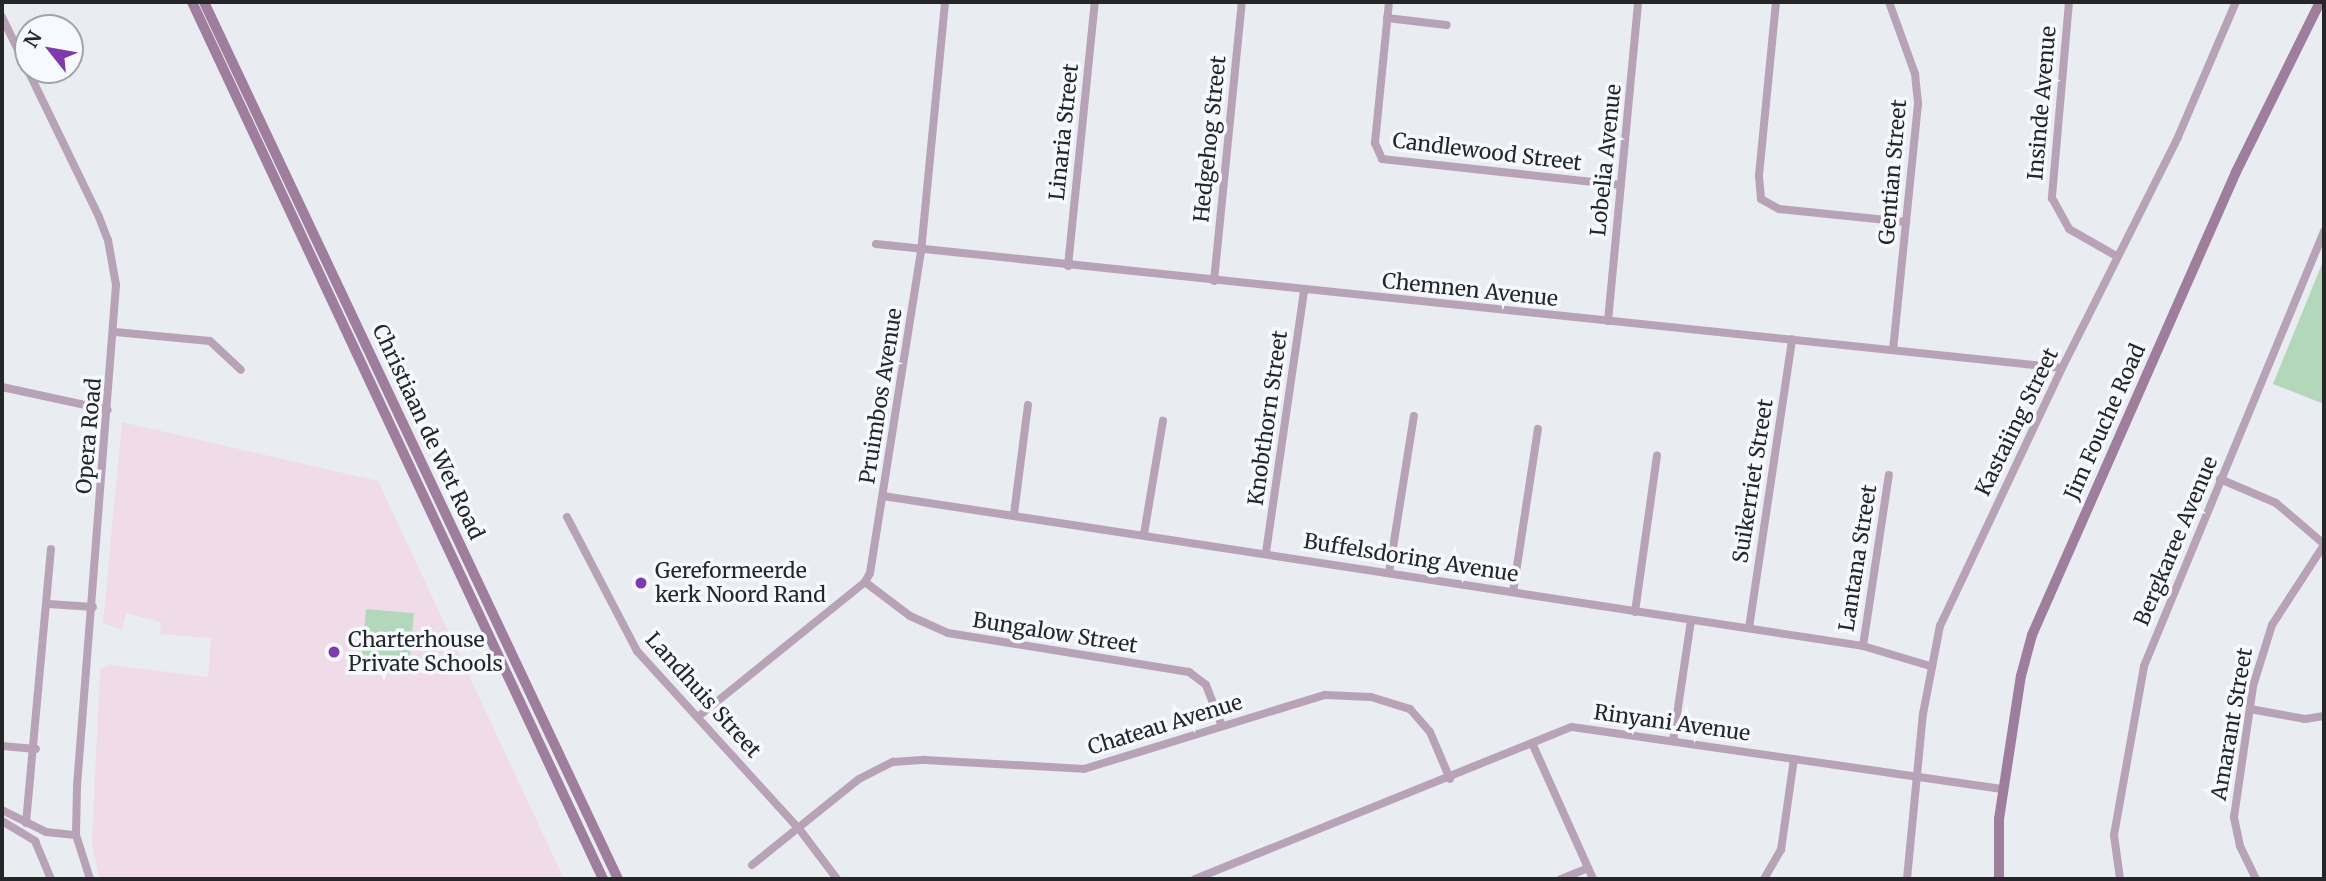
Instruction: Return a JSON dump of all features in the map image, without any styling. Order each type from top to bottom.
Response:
[{"type":"main road","name":"Christiaan de Wet Road","points":[[192,2],[603,879]]},
{"type":"main road","name":"Christiaan de Wet Road","points":[[204,2],[618,879]]},
{"type":"main road","name":"Jim Fouche Road","points":[[1999,879],[1997,842],[2004,789],[2021,676],[2032,635],[2236,172],[2320,2]]},
{"type":"street","name":"Pruimbos Avenue","points":[[865,582],[873,564],[921,252],[945,2]]},
{"type":"street","name":"Linaria Street","points":[[1068,266],[1095,2]]},
{"type":"street","name":"Hedgehog Street","points":[[1214,281],[1242,2]]},
{"type":"street","name":"Candlewood Street","points":[[1389,2],[1375,143],[1382,159],[1621,185]]},
{"type":"street","name":"Lobelia Avenue","points":[[1608,321],[1638,2]]},
{"type":"street","points":[[1776,2],[1759,176],[1761,199],[1779,209],[1906,222]]},
{"type":"street","name":"Gentian Street","points":[[1889,2],[1917,86],[1893,351]]},
{"type":"street","name":"Insinde Avenue","points":[[2069,2],[2052,198],[2069,229],[2118,257]]},
{"type":"street","name":"Kastaiing Street","points":[[1907,879],[1930,666],[1944,617],[2062,368],[2196,99],[2236,2]]},
{"type":"street","name":"Opera Road","points":[[2,17],[108,240],[116,285],[115,332],[76,835],[90,879]]},
{"type":"street","points":[[1387,18],[1447,24]]},
{"type":"street","name":"Bergkaree Avenue","points":[[2120,879],[2114,835],[2139,682],[2324,230]]},
{"type":"street","name":"Chemnen Avenue","points":[[876,244],[921,252],[2062,368]]},
{"type":"street","name":"Knobthorn Street","points":[[1266,552],[1304,290]]},
{"type":"street","points":[[115,332],[211,341],[241,370]]},
{"type":"street","name":"Suikerriet Street","points":[[1749,628],[1792,339]]},
{"type":"street","points":[[2,387],[108,410]]},
{"type":"street","points":[[1014,514],[1028,405]]},
{"type":"street","points":[[1389,573],[1414,416]]},
{"type":"street","points":[[1144,534],[1163,421]]},
{"type":"street","points":[[1513,592],[1538,429]]},
{"type":"street","points":[[1634,612],[1657,456]]},
{"type":"street","name":"Lantana Street","points":[[1863,646],[1889,475]]},
{"type":"street","points":[[2220,479],[2276,503],[2324,545]]},
{"type":"street","name":"Buffelsdoring Avenue","points":[[883,496],[1266,552],[1863,646],[1930,666]]},
{"type":"street","name":"Landhuis Street","points":[[567,517],[633,645],[800,830],[837,879]]},
{"type":"street","name":"Amarant Street","points":[[2256,879],[2240,846],[2234,817],[2250,709],[2264,641],[2324,545]]},
{"type":"street","points":[[26,823],[36,749],[51,550]]},
{"type":"street","points":[[699,716],[865,582]]},
{"type":"street","name":"Bungalow Street","points":[[865,582],[910,616],[948,633],[1189,672],[1206,685],[1222,726]]},
{"type":"street","points":[[49,604],[93,607]]},
{"type":"street","points":[[1673,741],[1691,621]]},
{"type":"street","name":"Chateau Avenue","points":[[752,865],[800,830],[859,779],[894,762],[925,760],[1084,769],[1314,696],[1384,700],[1410,709],[1424,722],[1450,779]]},
{"type":"street","points":[[2250,709],[2323,721]]},
{"type":"street","name":"Rinyani Avenue","points":[[1195,879],[1450,779],[1572,727],[2004,789]]},
{"type":"street","points":[[1532,743],[1593,879]]},
{"type":"street","points":[[2,746],[36,749]]},
{"type":"street","points":[[1763,879],[1781,850],[1794,759]]},
{"type":"street","points":[[2,810],[56,835],[76,835]]},
{"type":"street","points":[[2,821],[35,841],[51,879]]},
{"type":"street","points":[[1561,879],[1588,868]]},
{"type":"shaded area","name":"Charterhouse Private Schools","points":[[122,422],[378,481],[564,879],[99,879],[92,842],[100,670],[109,665],[208,677],[211,638],[160,634],[161,622],[126,613],[122,630],[103,623]]},
{"type":"green space","points":[[2324,259],[2324,404],[2273,384]]},
{"type":"green space","points":[[366,609],[414,613],[410,660],[362,656]]},
{"type":"place","name":"Gereformeerde kerk Noord Rand","points":[[641,583]]},
{"type":"place","name":"Charterhouse Private Schools","points":[[334,652]]}]
